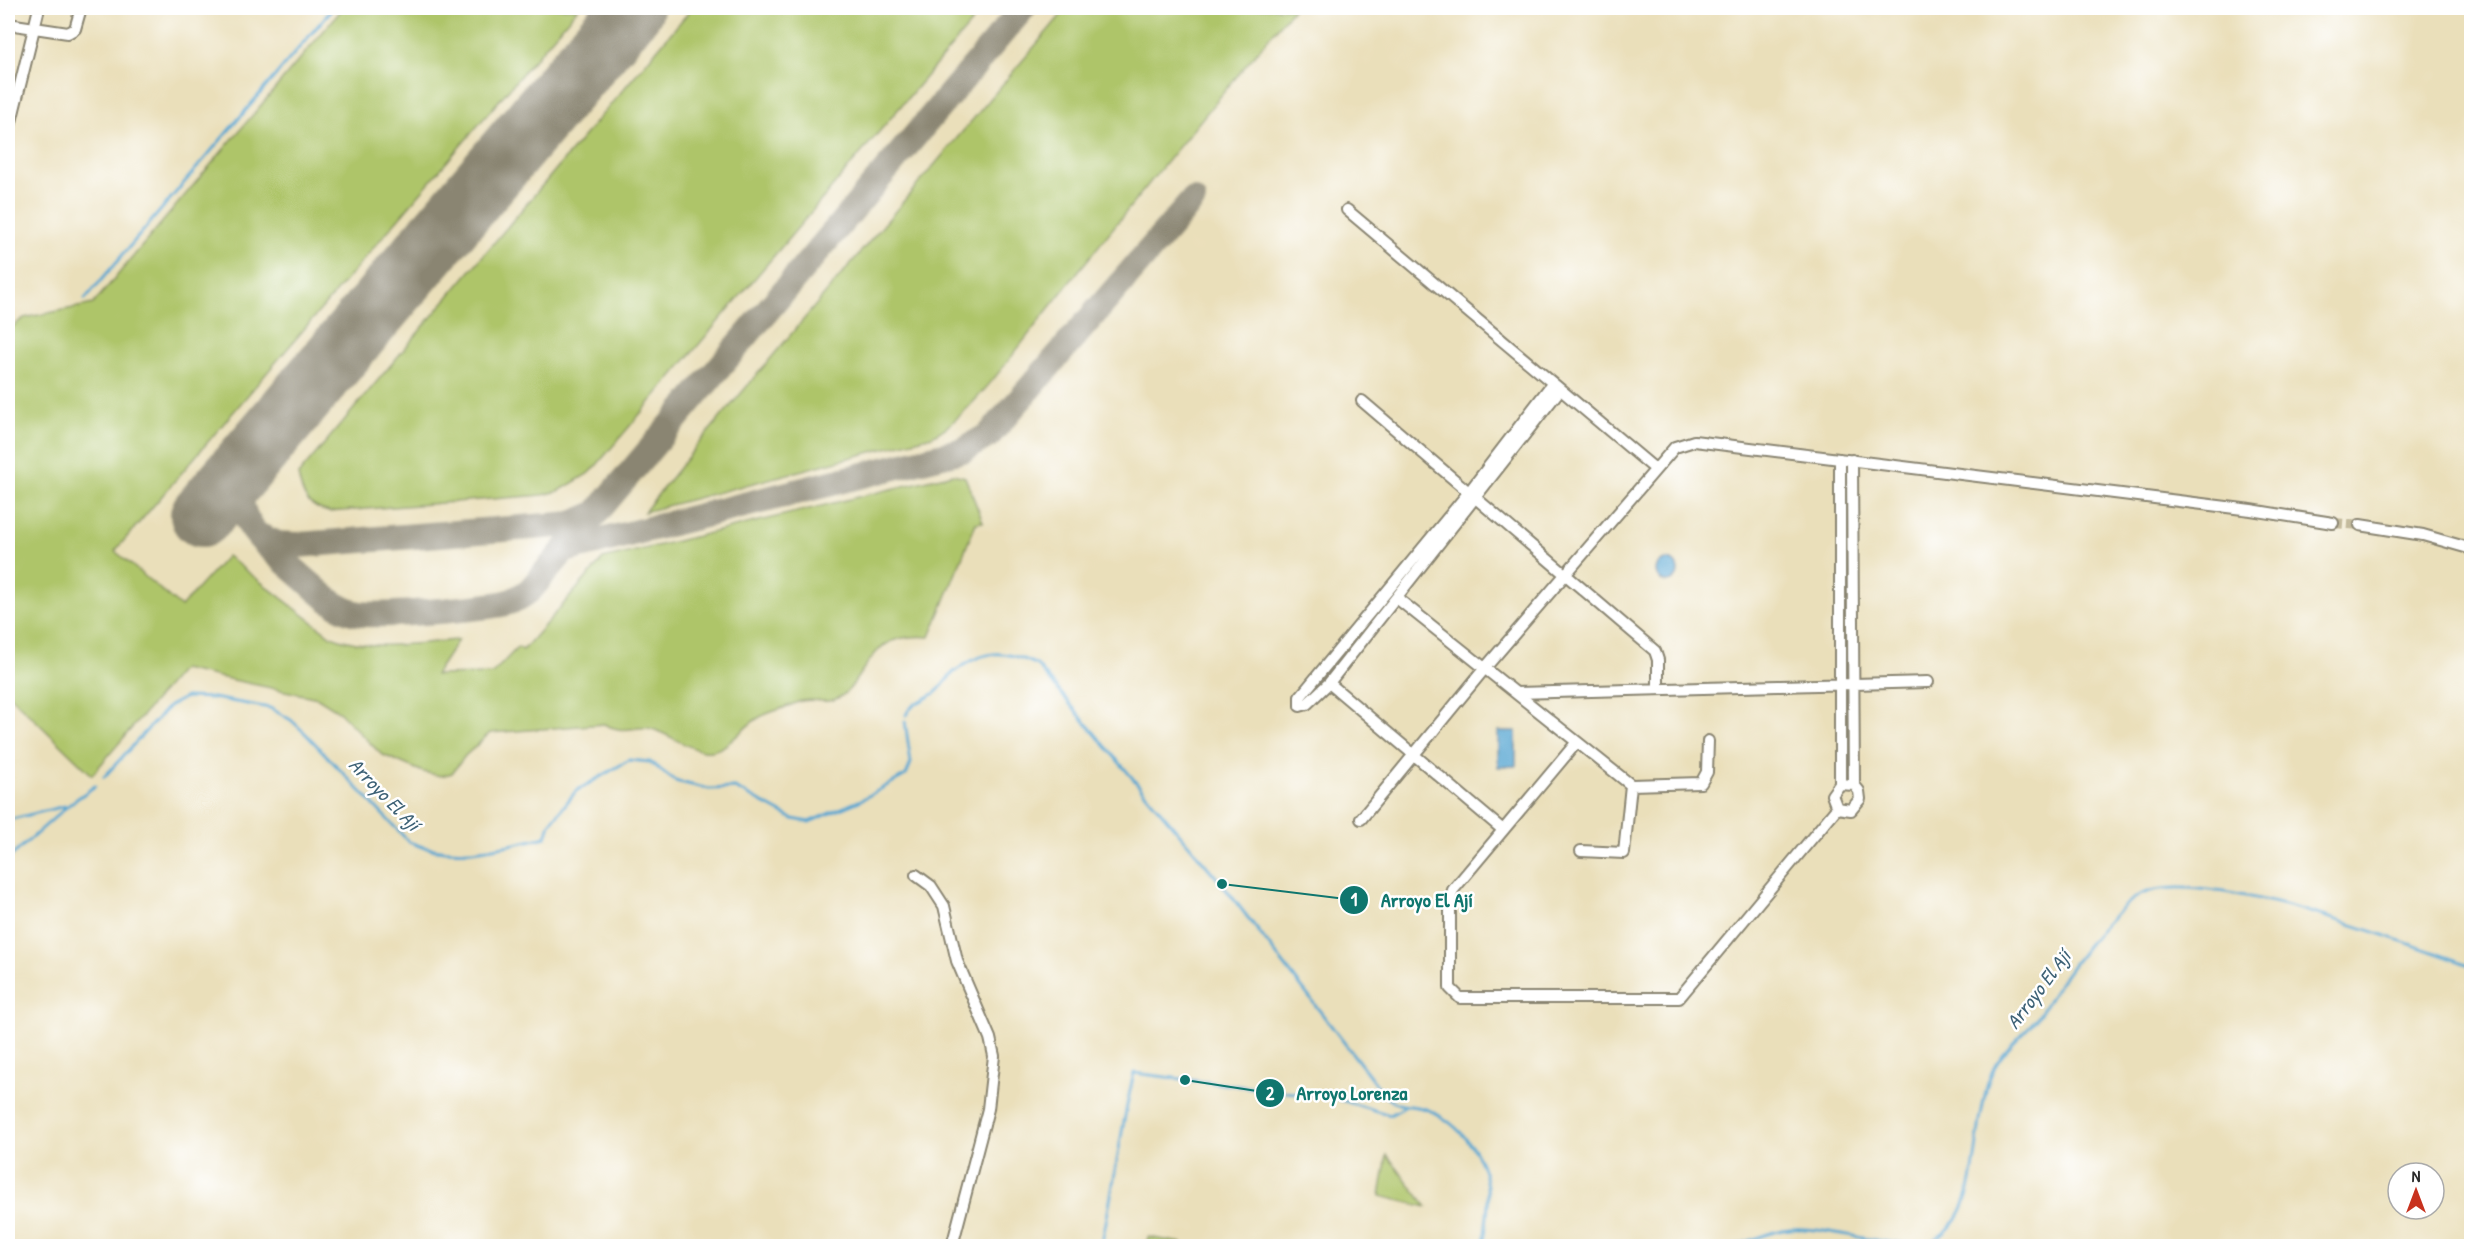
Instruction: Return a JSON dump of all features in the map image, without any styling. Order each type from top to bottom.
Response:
[{"type":"street","points":[[8,134],[39,8]]},
{"type":"street","points":[[8,24],[73,32],[81,8]]},
{"type":"street","points":[[1347,210],[1452,295],[1556,387],[1656,469]]},
{"type":"street","points":[[1472,494],[1398,598],[1329,682],[1307,704],[1303,706],[1298,703],[1300,697],[1472,494],[1556,387]]},
{"type":"street","points":[[1362,401],[1654,651],[1658,660],[1658,688]]},
{"type":"street","points":[[1361,819],[1485,668],[1675,447],[1694,441],[2333,523]]},
{"type":"street","points":[[1837,808],[1832,795],[1840,784],[1840,459]]},
{"type":"street","points":[[1837,808],[1844,810],[1857,806],[1860,799],[1859,791],[1854,785],[1852,460]]},
{"type":"street","points":[[2360,525],[2423,535],[2472,549]]},
{"type":"street","points":[[1398,598],[1631,785],[1701,783],[1707,772],[1708,741]]},
{"type":"street","points":[[1329,682],[1503,830]]},
{"type":"street","points":[[1516,693],[1928,682]]},
{"type":"street","points":[[1577,741],[1451,896],[1450,988],[1454,994],[1470,1000],[1679,999],[1837,808]]},
{"type":"street","points":[[1840,784],[1854,785]]},
{"type":"street","points":[[1581,851],[1624,853],[1631,785]]},
{"type":"street","points":[[916,875],[931,886],[944,906],[957,962],[990,1038],[994,1056],[988,1108],[952,1246]]},
{"type":"green space","points":[[343,8],[578,8],[115,551],[181,607],[227,556],[331,636],[346,641],[378,645],[458,640],[435,675],[492,674],[518,647],[523,650],[603,559],[953,474],[965,477],[983,522],[976,523],[930,637],[904,638],[886,644],[872,658],[847,692],[841,696],[828,701],[803,700],[764,715],[753,721],[719,749],[703,751],[652,729],[625,730],[604,724],[490,733],[465,756],[452,773],[441,776],[423,772],[381,754],[337,710],[318,698],[182,669],[92,775],[8,694],[8,330],[24,318],[93,304]]},
{"type":"green space","points":[[692,8],[984,8],[591,472],[559,491],[543,495],[329,512],[311,504],[301,489],[298,475]]},
{"type":"green space","points":[[1067,8],[1294,8],[1142,192],[996,376],[963,413],[947,427],[932,436],[644,512],[699,443]]},
{"type":"green space","points":[[1387,1155],[1427,1207],[1380,1196]]},
{"type":"green space","points":[[1148,1237],[1182,1243],[1181,1246],[1146,1246]]},
{"type":"water","points":[[1667,560],[1675,563],[1678,571],[1675,579],[1667,582],[1659,579],[1656,571],[1659,563]]},
{"type":"water","points":[[1498,731],[1516,731],[1516,766],[1498,767]]},
{"type":"waterway","points":[[85,299],[333,8]]},
{"type":"waterway","name":"Arroyo El Ají","points":[[906,715],[915,705],[938,691],[954,672],[985,655],[1005,654],[1037,665],[1222,884],[1386,1097],[1397,1104],[1433,1112],[1445,1119],[1465,1138],[1480,1160],[1487,1187],[1485,1246]]},
{"type":"waterway","name":"Arroyo El Ají","points":[[104,777],[169,706],[186,697],[213,698],[270,708],[291,720],[305,733],[409,842],[443,851],[477,850],[546,837],[550,824],[576,791],[629,760],[650,762],[675,781],[709,789],[735,788],[793,819],[809,822],[859,801],[906,775],[911,763],[905,721]]},
{"type":"waterway","points":[[8,859],[71,803],[95,786]]},
{"type":"waterway","points":[[8,820],[65,806]]},
{"type":"waterway","name":"Arroyo El Ají","points":[[1735,1246],[1790,1229],[1824,1231],[1904,1244],[1933,1240],[1948,1230],[1966,1200],[1985,1097],[1996,1065],[2038,1016],[2100,930],[2140,895],[2169,888],[2208,890],[2254,898],[2354,925],[2472,966]]},
{"type":"waterway","points":[[1101,1246],[1134,1073],[1335,1098],[1390,1115],[1403,1108]]},
{"type":"taxiway","points":[[253,455],[244,476],[241,493],[243,509],[249,523],[270,549],[319,592],[340,607],[356,613],[406,613],[494,605],[518,598],[530,590],[598,511],[1023,8]]},
{"type":"taxiway","points":[[565,550],[963,450],[989,435],[1193,200]]},
{"type":"taxiway","points":[[262,537],[278,544],[298,545],[572,524],[593,515]]},
{"type":"runway","points":[[202,515],[632,8]]},
{"type":"tunnel","points":[[2333,523],[2360,525]]},
{"type":"place","name":"Arroyo El Ají","points":[[1222,884]]},
{"type":"place","name":"Arroyo Lorenza","points":[[1185,1080]]}]
